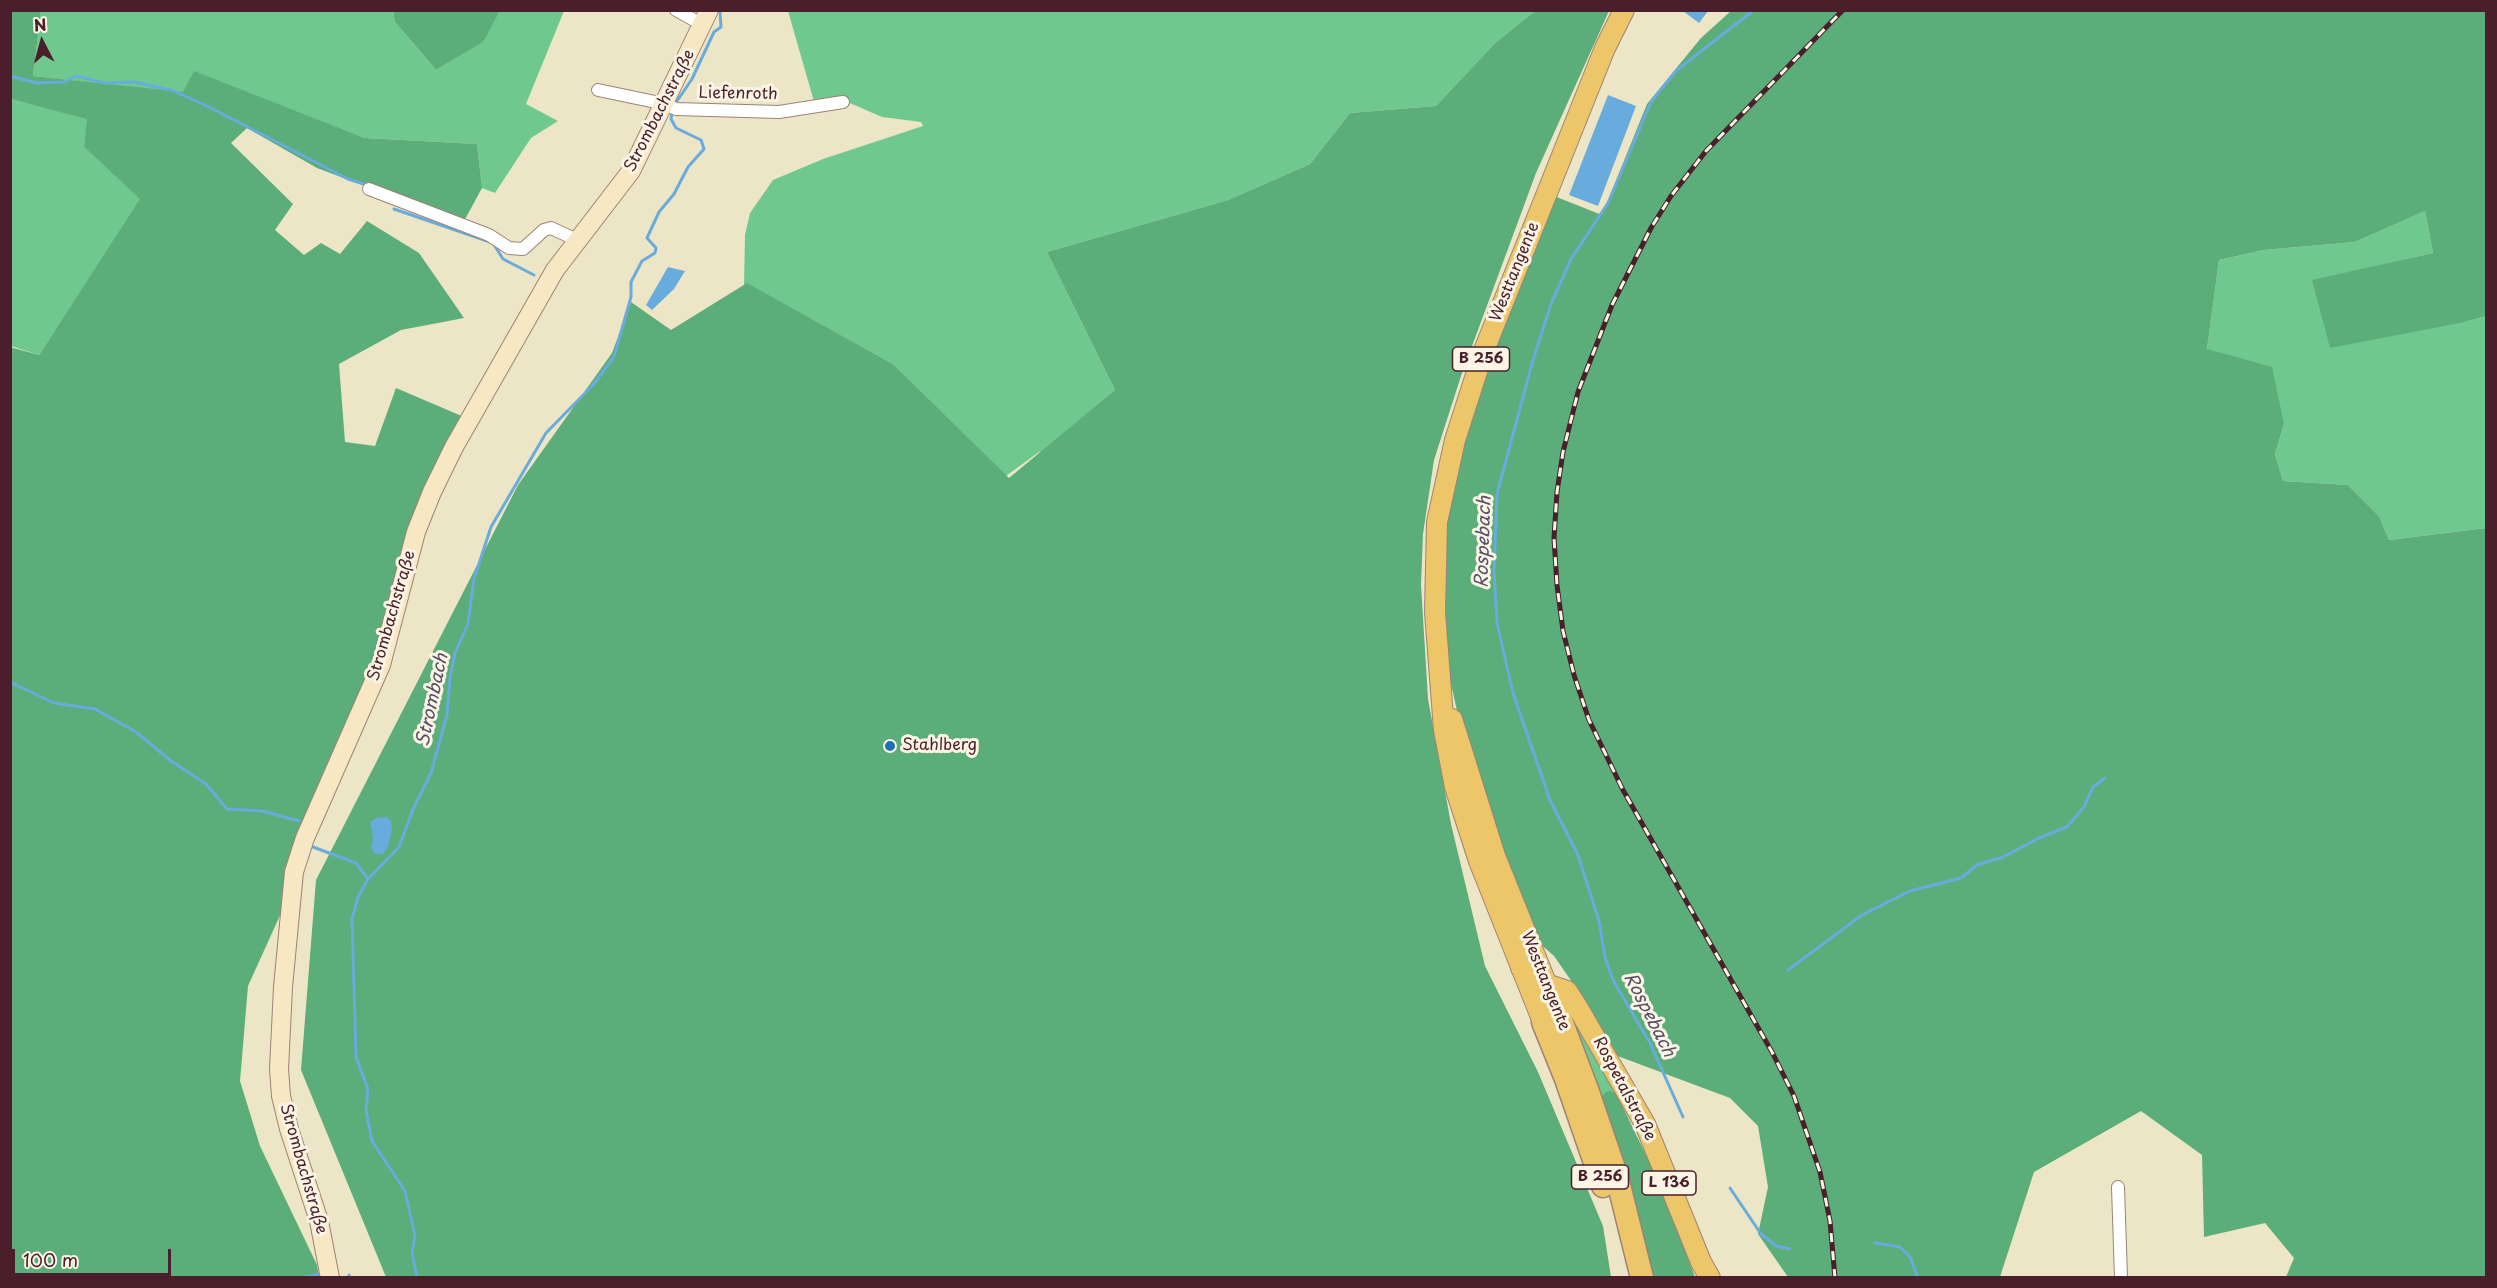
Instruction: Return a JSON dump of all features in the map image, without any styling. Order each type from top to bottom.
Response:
[{"type":"highway","name":"Westtangente","points":[[1560,1015],[1566,1079],[1601,1179],[1626,1278]]},
{"type":"highway","name":"Westtangente","points":[[1560,1015],[1617,1177],[1642,1278]]},
{"type":"main road","name":"Westtangente","points":[[1560,1015],[1519,966],[1479,861],[1455,787],[1444,730],[1435,612],[1437,522],[1455,440],[1496,321],[1605,48],[1624,10]]},
{"type":"main road","name":"Strombachstraße","points":[[330,1278],[319,1221],[289,1129],[281,1096],[279,1069],[283,987],[294,872],[305,838],[381,665],[416,532],[432,492],[454,447],[555,270],[631,171],[706,18]]},
{"type":"main road","name":"Westtangente","points":[[1441,687],[1495,856],[1560,1015]]},
{"type":"main road","points":[[1519,966],[1528,976],[1546,984]]},
{"type":"main road","name":"Rospetalstraße","points":[[1560,1015],[1645,1124],[1701,1262],[1710,1278]]},
{"type":"street","points":[[676,10],[706,18]]},
{"type":"street","name":"Liefenroth","points":[[598,90],[665,104],[676,109],[779,111],[843,102]]},
{"type":"street","points":[[369,189],[489,235],[509,248],[523,249],[544,230],[551,228],[577,240]]},
{"type":"street","points":[[2118,1187],[2121,1278]]},
{"type":"green space","points":[[393,10],[500,11],[483,42],[436,70],[395,22]]},
{"type":"green space","points":[[1732,10],[2486,11],[2486,316],[2330,348],[2312,280],[2433,253],[2425,211],[2355,242],[2264,250],[2219,260],[2207,349],[2272,367],[2284,424],[2275,454],[2283,481],[2348,485],[2379,516],[2389,540],[2486,528],[2486,1277],[2286,1277],[2294,1258],[2265,1223],[2204,1237],[2202,1155],[2141,1111],[2034,1172],[2000,1277],[1788,1277],[1758,1234],[1768,1187],[1758,1126],[1730,1098],[1615,1055],[1579,992],[1554,956],[1537,941],[1528,924],[1460,725],[1447,665],[1443,629],[1445,528],[1467,421],[1554,196],[1602,215],[1647,104],[1701,38]]},
{"type":"green space","points":[[11,11],[41,11],[33,76],[183,92],[194,71],[365,138],[477,144],[482,188],[463,223],[317,168],[247,128],[231,143],[293,204],[275,230],[304,255],[321,243],[340,254],[367,221],[419,253],[464,318],[401,330],[339,364],[345,442],[375,446],[396,388],[464,417],[282,911],[248,986],[240,1081],[260,1146],[317,1265],[319,1277],[11,1277],[10,347],[39,355],[140,199],[84,147],[87,119],[11,99]]},
{"type":"green space","points":[[41,11],[393,11],[395,22],[436,70],[482,42],[500,11],[564,11],[526,104],[558,121],[531,138],[495,193],[482,188],[477,144],[365,138],[194,72],[183,93],[33,76]]},
{"type":"green space","points":[[788,11],[1535,11],[1495,43],[1436,106],[1350,113],[1310,164],[1228,200],[1047,252],[1115,390],[1041,453],[1039,452],[1006,476],[893,364],[748,284],[744,285],[745,235],[750,213],[773,180],[823,159],[923,126],[921,122],[882,117],[843,100],[815,105]]},
{"type":"green space","points":[[1535,11],[1609,11],[1536,173],[1461,376],[1434,460],[1423,534],[1421,585],[1428,699],[1451,824],[1485,966],[1538,1072],[1603,1226],[1611,1277],[386,1277],[301,1070],[316,880],[518,485],[612,353],[631,302],[671,330],[747,283],[893,364],[1009,478],[1115,390],[1047,252],[1228,200],[1310,164],[1350,113],[1436,106],[1495,43]]},
{"type":"green space","points":[[11,99],[88,118],[84,147],[141,199],[39,355],[11,346]]},
{"type":"green space","points":[[2425,211],[2433,253],[2312,281],[2465,322],[2486,316],[2486,528],[2389,540],[2379,516],[2348,485],[2283,481],[2275,454],[2284,424],[2207,349],[2219,260],[2264,250],[2355,242]]},
{"type":"green space","points":[[1565,1015],[1571,1015],[1616,1093],[1611,1091],[1599,1100]]},
{"type":"green space","points":[[1606,1092],[1616,1093],[1660,1184],[1695,1277],[1650,1277],[1599,1100]]},
{"type":"water","points":[[1683,11],[1708,11],[1699,23]]},
{"type":"water","points":[[1608,95],[1636,106],[1598,206],[1569,195]]},
{"type":"water","points":[[668,267],[685,271],[674,289],[652,310],[646,305]]},
{"type":"water","points":[[387,817],[391,821],[392,829],[388,847],[383,854],[375,854],[371,848],[373,838],[370,822],[377,818]]},
{"type":"waterway","name":"Rospebach","points":[[1683,1117],[1650,1043],[1614,982],[1605,958],[1599,921],[1578,855],[1550,800],[1513,693],[1497,623],[1494,572],[1497,494],[1533,360],[1551,304],[1571,259],[1608,203],[1651,102],[1676,71],[1754,10]]},
{"type":"waterway","name":"Strombach","points":[[675,104],[692,79],[714,32],[721,27],[720,12]]},
{"type":"waterway","points":[[10,76],[37,83],[64,82],[76,76],[105,83],[135,82],[174,91],[348,179],[367,185]]},
{"type":"waterway","name":"Strombach","points":[[417,1278],[412,1253],[415,1236],[405,1191],[372,1141],[366,1110],[368,1089],[356,1057],[352,919],[358,897],[368,879],[399,847],[414,807],[431,773],[447,715],[455,653],[468,624],[474,579],[491,527],[546,433],[593,385],[614,357],[631,297],[631,282],[642,261],[655,253],[656,248],[647,238],[659,212],[674,194],[688,167],[704,149],[701,140],[676,128],[671,119],[672,113]]},
{"type":"waterway","points":[[394,209],[493,243],[503,259],[534,275]]},
{"type":"waterway","points":[[10,682],[54,703],[95,709],[136,732],[171,761],[206,784],[227,809],[262,811],[299,821]]},
{"type":"waterway","points":[[1788,970],[1862,915],[1910,891],[1961,878],[1977,865],[2003,857],[2039,838],[2067,827],[2084,807],[2093,787],[2105,778]]},
{"type":"waterway","points":[[313,847],[356,863],[368,879]]},
{"type":"waterway","name":"Rospebach","points":[[1730,1188],[1761,1234],[1776,1246],[1790,1249]]},
{"type":"waterway","name":"Rospebach","points":[[1875,1243],[1900,1247],[1910,1257],[1918,1278]]},
{"type":"waterway","points":[[299,1278],[321,1274]]},
{"type":"railway","points":[[1835,1278],[1830,1221],[1820,1172],[1794,1096],[1772,1052],[1623,790],[1589,720],[1563,631],[1554,538],[1557,492],[1563,452],[1578,392],[1612,305],[1651,228],[1671,196],[1706,151],[1843,10]]},
{"type":"place","name":"Stahlberg","points":[[890,746]]}]
